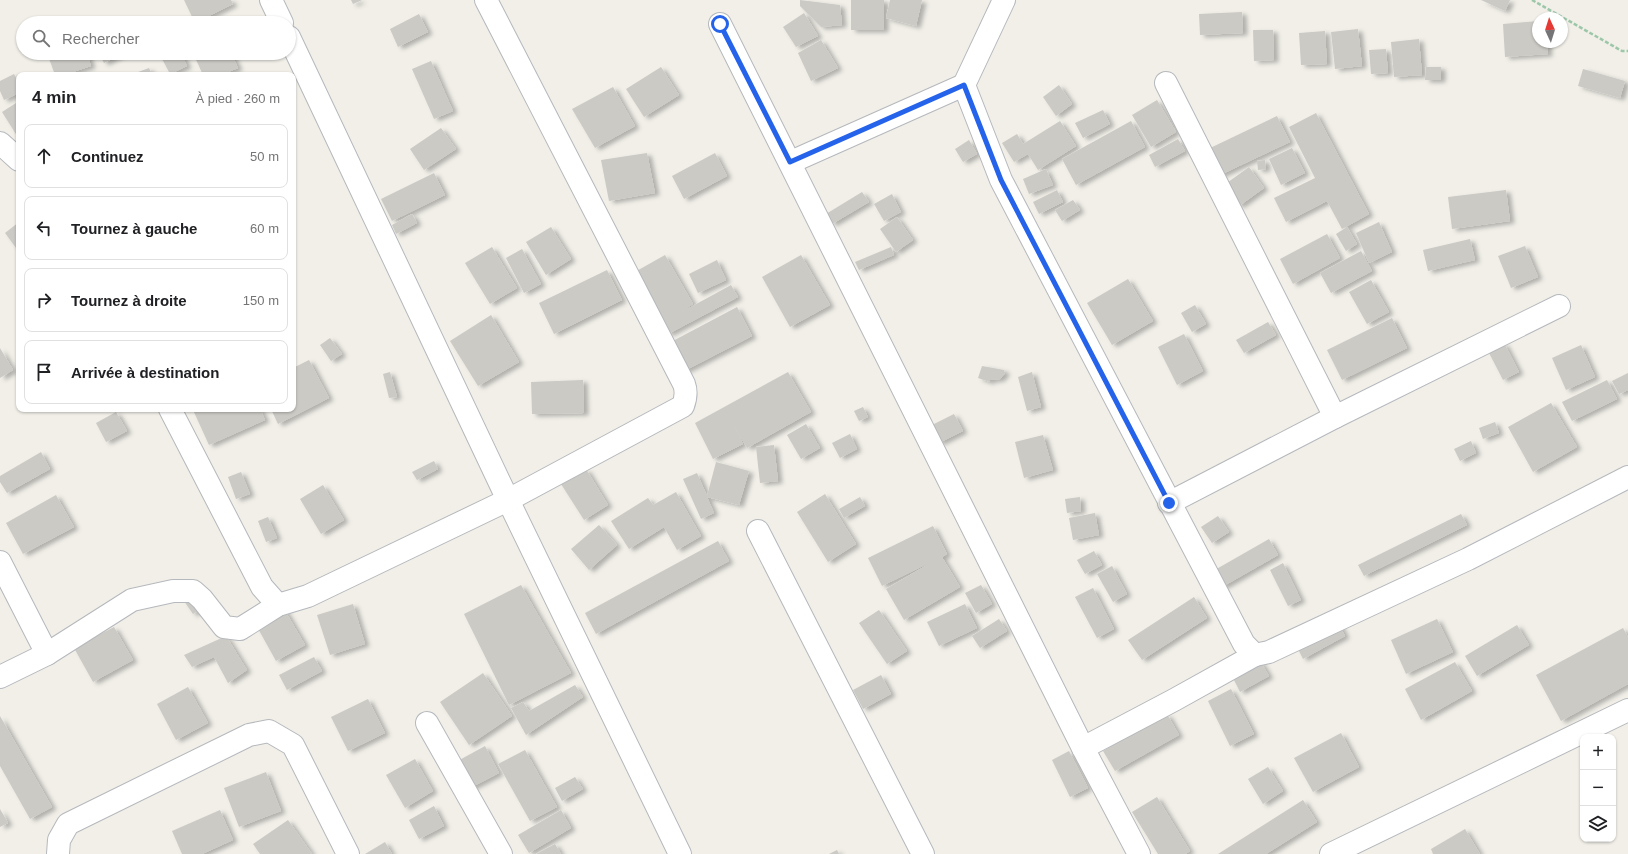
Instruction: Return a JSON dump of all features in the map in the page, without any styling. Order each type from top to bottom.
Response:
[{"type":"street","points":[[271,0],[279,16]]},
{"type":"street","points":[[0,677],[46,654],[132,600],[173,590],[193,591],[202,599],[224,627],[240,629],[278,605],[308,596],[508,500],[683,406],[686,400],[684,384],[486,0]]},
{"type":"street","points":[[790,162],[964,85],[1004,0]]},
{"type":"street","points":[[720,24],[1083,748],[1139,854]]},
{"type":"street","points":[[296,52],[508,500],[680,854]]},
{"type":"street","points":[[1166,82],[1335,417]]},
{"type":"street","points":[[964,85],[1001,180],[1244,644],[1255,655]]},
{"type":"street","points":[[0,143],[16,157]]},
{"type":"street","points":[[1169,503],[1335,417],[1559,306]]},
{"type":"street","points":[[172,412],[262,587],[278,605]]},
{"type":"street","points":[[1083,748],[1255,655],[1269,652],[1461,562],[1628,477]]},
{"type":"street","points":[[758,531],[923,854]]},
{"type":"street","points":[[0,562],[46,654]]},
{"type":"street","points":[[1331,854],[1628,710]]},
{"type":"street","points":[[427,723],[501,854]]},
{"type":"street","points":[[58,854],[59,840],[68,824],[249,736],[269,731],[293,745],[348,854]]},
{"type":"path","points":[[1532,0],[1622,51],[1628,51]]},
{"type":"building","points":[[184,0],[231,0],[233,4],[209,16],[192,16]]},
{"type":"building","points":[[351,0],[362,0],[353,4]]},
{"type":"building","points":[[800,0],[840,5],[842,25],[821,27],[800,6]]},
{"type":"building","points":[[851,0],[884,0],[884,30],[851,30]]},
{"type":"building","points":[[890,0],[922,0],[916,26],[886,18]]},
{"type":"building","points":[[1481,0],[1510,0],[1505,11]]},
{"type":"building","points":[[1242,12],[1243,33],[1200,35],[1199,14]]},
{"type":"building","points":[[804,13],[818,36],[796,47],[783,27]]},
{"type":"building","points":[[419,14],[428,32],[398,47],[390,29]]},
{"type":"building","points":[[1532,22],[1532,48],[1548,48],[1548,54],[1505,57],[1503,24]]},
{"type":"building","points":[[1358,29],[1362,66],[1335,69],[1331,32]]},
{"type":"building","points":[[1253,30],[1273,30],[1274,60],[1254,61]]},
{"type":"building","points":[[1325,31],[1327,64],[1301,65],[1299,33]]},
{"type":"building","points":[[1419,39],[1422,75],[1394,77],[1391,42]]},
{"type":"building","points":[[821,40],[838,68],[811,81],[798,53]]},
{"type":"building","points":[[1386,49],[1388,73],[1371,74],[1369,50]]},
{"type":"building","points":[[50,60],[89,60],[91,66],[73,72],[54,72]]},
{"type":"building","points":[[102,60],[110,60],[104,63]]},
{"type":"building","points":[[163,60],[184,60],[187,66],[174,72],[169,72]]},
{"type":"building","points":[[196,60],[234,60],[238,68],[228,72],[202,72]]},
{"type":"building","points":[[431,61],[453,111],[434,119],[412,69]]},
{"type":"building","points":[[661,67],[679,95],[644,117],[626,89]]},
{"type":"building","points":[[1426,67],[1441,67],[1441,80],[1425,80]]},
{"type":"building","points":[[149,68],[151,72],[138,72]]},
{"type":"building","points":[[1583,69],[1625,81],[1620,98],[1578,86]]},
{"type":"building","points":[[14,74],[16,78],[16,94],[4,100],[0,91],[0,81]]},
{"type":"building","points":[[1059,85],[1072,104],[1056,116],[1043,97]]},
{"type":"building","points":[[613,87],[635,126],[595,148],[572,109]]},
{"type":"building","points":[[1157,100],[1176,132],[1151,147],[1132,115]]},
{"type":"building","points":[[16,103],[16,134],[2,112]]},
{"type":"building","points":[[1103,110],[1110,124],[1083,138],[1075,123]]},
{"type":"building","points":[[1316,113],[1369,214],[1342,229],[1327,201],[1286,222],[1274,198],[1315,178],[1289,127]]},
{"type":"building","points":[[1277,116],[1290,142],[1218,176],[1206,150]]},
{"type":"building","points":[[1060,121],[1076,146],[1038,170],[1028,154],[1014,162],[1002,143],[1017,134],[1023,144]]},
{"type":"building","points":[[1131,121],[1145,147],[1076,185],[1062,159]]},
{"type":"building","points":[[441,128],[456,149],[424,170],[410,149]]},
{"type":"building","points":[[1178,139],[1185,151],[1155,167],[1149,155]]},
{"type":"building","points":[[969,140],[977,154],[963,162],[955,149]]},
{"type":"building","points":[[1292,148],[1305,173],[1281,185],[1269,159]]},
{"type":"building","points":[[647,153],[655,193],[609,201],[601,160]]},
{"type":"building","points":[[715,153],[727,176],[684,199],[672,176]]},
{"type":"building","points":[[1265,160],[1266,169],[1258,170],[1257,161]]},
{"type":"building","points":[[1249,167],[1264,188],[1239,206],[1224,185]]},
{"type":"building","points":[[1046,169],[1053,185],[1029,194],[1023,179]]},
{"type":"building","points":[[434,173],[445,195],[392,221],[381,199]]},
{"type":"building","points":[[1057,190],[1063,202],[1039,214],[1033,202]]},
{"type":"building","points":[[1506,190],[1510,221],[1452,229],[1448,197]]},
{"type":"building","points":[[862,192],[869,202],[832,224],[826,214]]},
{"type":"building","points":[[892,194],[901,212],[884,221],[874,204]]},
{"type":"building","points":[[1073,200],[1080,210],[1062,221],[1055,210]]},
{"type":"building","points":[[412,214],[417,223],[396,234],[392,225]]},
{"type":"building","points":[[897,217],[913,240],[896,252],[880,229]]},
{"type":"building","points":[[1379,222],[1392,252],[1369,263],[1356,233]]},
{"type":"building","points":[[16,224],[16,248],[5,233]]},
{"type":"building","points":[[551,227],[571,259],[546,275],[526,242]]},
{"type":"building","points":[[1347,227],[1357,244],[1346,251],[1336,234]]},
{"type":"building","points":[[1327,234],[1340,258],[1293,284],[1280,259]]},
{"type":"building","points":[[1470,239],[1475,260],[1428,271],[1423,250]]},
{"type":"building","points":[[1525,246],[1538,277],[1511,288],[1498,256]]},
{"type":"building","points":[[492,247],[517,288],[490,304],[465,263]]},
{"type":"building","points":[[891,247],[894,255],[859,270],[855,262]]},
{"type":"building","points":[[522,249],[541,284],[524,293],[506,258]]},
{"type":"building","points":[[1361,251],[1372,271],[1331,293],[1320,273]]},
{"type":"building","points":[[665,255],[693,304],[678,314],[731,285],[738,297],[668,334],[633,273]]},
{"type":"building","points":[[801,255],[830,305],[790,327],[762,277]]},
{"type":"building","points":[[717,260],[726,280],[698,293],[689,274]]},
{"type":"building","points":[[607,270],[622,300],[554,334],[539,303]]},
{"type":"building","points":[[1128,279],[1153,321],[1112,345],[1087,303]]},
{"type":"building","points":[[1371,280],[1389,312],[1367,324],[1349,292]]},
{"type":"building","points":[[1195,305],[1206,324],[1192,332],[1181,313]]},
{"type":"building","points":[[737,307],[752,336],[684,371],[669,343]]},
{"type":"building","points":[[491,315],[519,362],[478,386],[450,341]]},
{"type":"building","points":[[1392,318],[1407,348],[1342,380],[1327,350]]},
{"type":"building","points":[[1268,322],[1276,335],[1244,353],[1236,340]]},
{"type":"building","points":[[1184,334],[1203,371],[1177,385],[1158,347]]},
{"type":"building","points":[[330,338],[342,354],[331,361],[320,345]]},
{"type":"building","points":[[1504,343],[1519,372],[1503,380],[1488,351]]},
{"type":"building","points":[[1581,345],[1595,377],[1566,390],[1552,358]]},
{"type":"building","points":[[0,348],[13,370],[0,378]]},
{"type":"building","points":[[309,360],[329,398],[278,424],[272,412],[296,412],[296,366]]},
{"type":"building","points":[[982,366],[1004,370],[1005,373],[1000,379],[990,380],[990,382],[978,378]]},
{"type":"building","points":[[390,372],[397,397],[389,398],[383,374]]},
{"type":"building","points":[[788,372],[811,412],[747,448],[729,417],[743,444],[713,459],[695,423]]},
{"type":"building","points":[[1032,372],[1041,407],[1027,411],[1018,377]]},
{"type":"building","points":[[1628,373],[1628,390],[1619,394],[1612,381]]},
{"type":"building","points":[[583,380],[584,413],[532,414],[531,382]]},
{"type":"building","points":[[1607,380],[1617,399],[1572,421],[1562,402]]},
{"type":"building","points":[[1551,403],[1577,447],[1533,472],[1508,427]]},
{"type":"building","points":[[863,407],[868,417],[859,421],[854,411]]},
{"type":"building","points":[[116,412],[127,431],[106,442],[96,423]]},
{"type":"building","points":[[194,412],[261,412],[265,420],[209,445]]},
{"type":"building","points":[[954,414],[963,431],[939,443],[930,426]]},
{"type":"building","points":[[1495,422],[1499,433],[1483,439],[1479,428]]},
{"type":"building","points":[[806,424],[820,448],[801,459],[787,435]]},
{"type":"building","points":[[850,434],[857,449],[840,458],[832,443]]},
{"type":"building","points":[[1043,435],[1053,470],[1024,478],[1015,442]]},
{"type":"building","points":[[1471,441],[1476,453],[1460,461],[1454,449]]},
{"type":"building","points":[[774,445],[778,481],[760,483],[756,447]]},
{"type":"building","points":[[41,452],[50,469],[7,493],[0,482],[0,476]]},
{"type":"building","points":[[434,461],[438,469],[417,480],[412,472]]},
{"type":"building","points":[[716,462],[749,471],[739,505],[707,497],[714,513],[701,519],[683,479],[697,473],[707,496]]},
{"type":"building","points":[[586,469],[608,505],[584,520],[561,484]]},
{"type":"building","points":[[241,472],[250,494],[236,499],[228,477]]},
{"type":"building","points":[[323,485],[344,520],[321,534],[300,499]]},
{"type":"building","points":[[676,492],[701,536],[677,550],[664,527],[629,549],[611,521],[648,498],[653,505]]},
{"type":"building","points":[[825,494],[856,544],[828,562],[797,512]]},
{"type":"building","points":[[56,495],[74,527],[23,554],[6,523]]},
{"type":"building","points":[[860,497],[865,506],[844,518],[839,509]]},
{"type":"building","points":[[1080,497],[1081,511],[1067,513],[1065,499]]},
{"type":"building","points":[[1095,513],[1099,535],[1073,540],[1069,518]]},
{"type":"building","points":[[1461,514],[1467,525],[1364,576],[1358,565]]},
{"type":"building","points":[[1218,516],[1229,532],[1212,543],[1201,527]]},
{"type":"building","points":[[268,517],[277,538],[266,542],[258,521]]},
{"type":"building","points":[[599,525],[617,545],[589,570],[571,549]]},
{"type":"building","points":[[933,526],[947,554],[942,557],[960,587],[904,620],[886,589],[939,558],[882,586],[868,558]]},
{"type":"building","points":[[1269,539],[1278,555],[1222,587],[1213,571]]},
{"type":"building","points":[[718,541],[729,561],[596,634],[585,613]]},
{"type":"building","points":[[1094,551],[1102,565],[1085,574],[1077,560]]},
{"type":"building","points":[[1283,563],[1301,600],[1288,606],[1270,570]]},
{"type":"building","points":[[1112,566],[1127,594],[1113,602],[1097,574]]},
{"type":"building","points":[[521,585],[571,673],[509,705],[464,614]]},
{"type":"building","points":[[981,585],[992,604],[976,613],[965,593]]},
{"type":"building","points":[[1093,588],[1114,629],[1097,638],[1075,597]]},
{"type":"building","points":[[194,594],[204,607],[193,614],[184,601]]},
{"type":"building","points":[[1194,597],[1207,618],[1142,660],[1128,640]]},
{"type":"building","points":[[353,604],[365,644],[330,655],[317,615]]},
{"type":"building","points":[[965,604],[977,628],[939,646],[927,622]]},
{"type":"building","points":[[284,609],[305,645],[276,661],[256,625]]},
{"type":"building","points":[[879,610],[907,651],[887,664],[859,623]]},
{"type":"building","points":[[999,619],[1007,631],[980,648],[972,636]]},
{"type":"building","points":[[1437,619],[1453,652],[1406,674],[1391,640]]},
{"type":"building","points":[[1339,624],[1345,636],[1303,659],[1297,647]]},
{"type":"building","points":[[1517,625],[1529,645],[1477,676],[1465,656]]},
{"type":"building","points":[[114,627],[133,660],[93,682],[74,648]]},
{"type":"building","points":[[1623,628],[1628,637],[1628,684],[1561,721],[1536,675]]},
{"type":"building","points":[[226,636],[247,670],[228,683],[214,657],[192,667],[184,655]]},
{"type":"building","points":[[314,657],[322,671],[287,690],[279,675]]},
{"type":"building","points":[[1260,661],[1269,676],[1240,692],[1232,676]]},
{"type":"building","points":[[1455,662],[1472,691],[1421,720],[1405,689]]},
{"type":"building","points":[[483,673],[512,716],[469,745],[440,702]]},
{"type":"building","points":[[881,675],[891,694],[863,709],[853,690]]},
{"type":"building","points":[[575,685],[583,697],[526,735],[511,708],[523,702],[529,711]]},
{"type":"building","points":[[188,687],[208,723],[176,740],[157,704]]},
{"type":"building","points":[[1231,689],[1254,734],[1230,746],[1208,701]]},
{"type":"building","points":[[368,699],[385,733],[348,751],[331,717]]},
{"type":"building","points":[[1167,714],[1179,735],[1115,771],[1103,751]]},
{"type":"building","points":[[0,716],[52,807],[30,819],[0,766]]},
{"type":"building","points":[[1341,733],[1359,767],[1313,792],[1294,758]]},
{"type":"building","points":[[485,746],[499,773],[468,789],[454,763]]},
{"type":"building","points":[[525,750],[557,807],[530,821],[498,764]]},
{"type":"building","points":[[1069,751],[1088,788],[1070,797],[1052,760]]},
{"type":"building","points":[[415,759],[433,791],[405,808],[386,775]]},
{"type":"building","points":[[1268,767],[1283,791],[1263,804],[1248,779]]},
{"type":"building","points":[[266,772],[281,811],[239,827],[224,788]]},
{"type":"building","points":[[575,777],[583,789],[562,801],[555,788]]},
{"type":"building","points":[[1157,797],[1190,851],[1185,854],[1158,854],[1132,812]]},
{"type":"building","points":[[1303,800],[1317,822],[1266,854],[1218,854]]},
{"type":"building","points":[[434,806],[444,826],[419,839],[409,820]]},
{"type":"building","points":[[0,809],[8,823],[0,827]]},
{"type":"building","points":[[220,810],[233,840],[202,854],[182,854],[172,831]]},
{"type":"building","points":[[561,810],[571,828],[529,853],[518,835]]},
{"type":"building","points":[[288,820],[312,854],[260,854],[253,844]]},
{"type":"building","points":[[1465,829],[1480,854],[1433,854],[1431,849]]},
{"type":"building","points":[[385,842],[392,854],[365,854]]},
{"type":"building","points":[[555,844],[561,854],[536,854]]},
{"type":"building","points":[[837,850],[839,854],[829,854]]},
{"type":"route","points":[[720,24],[790,162],[964,85],[1001,180],[1169,503]]}]
